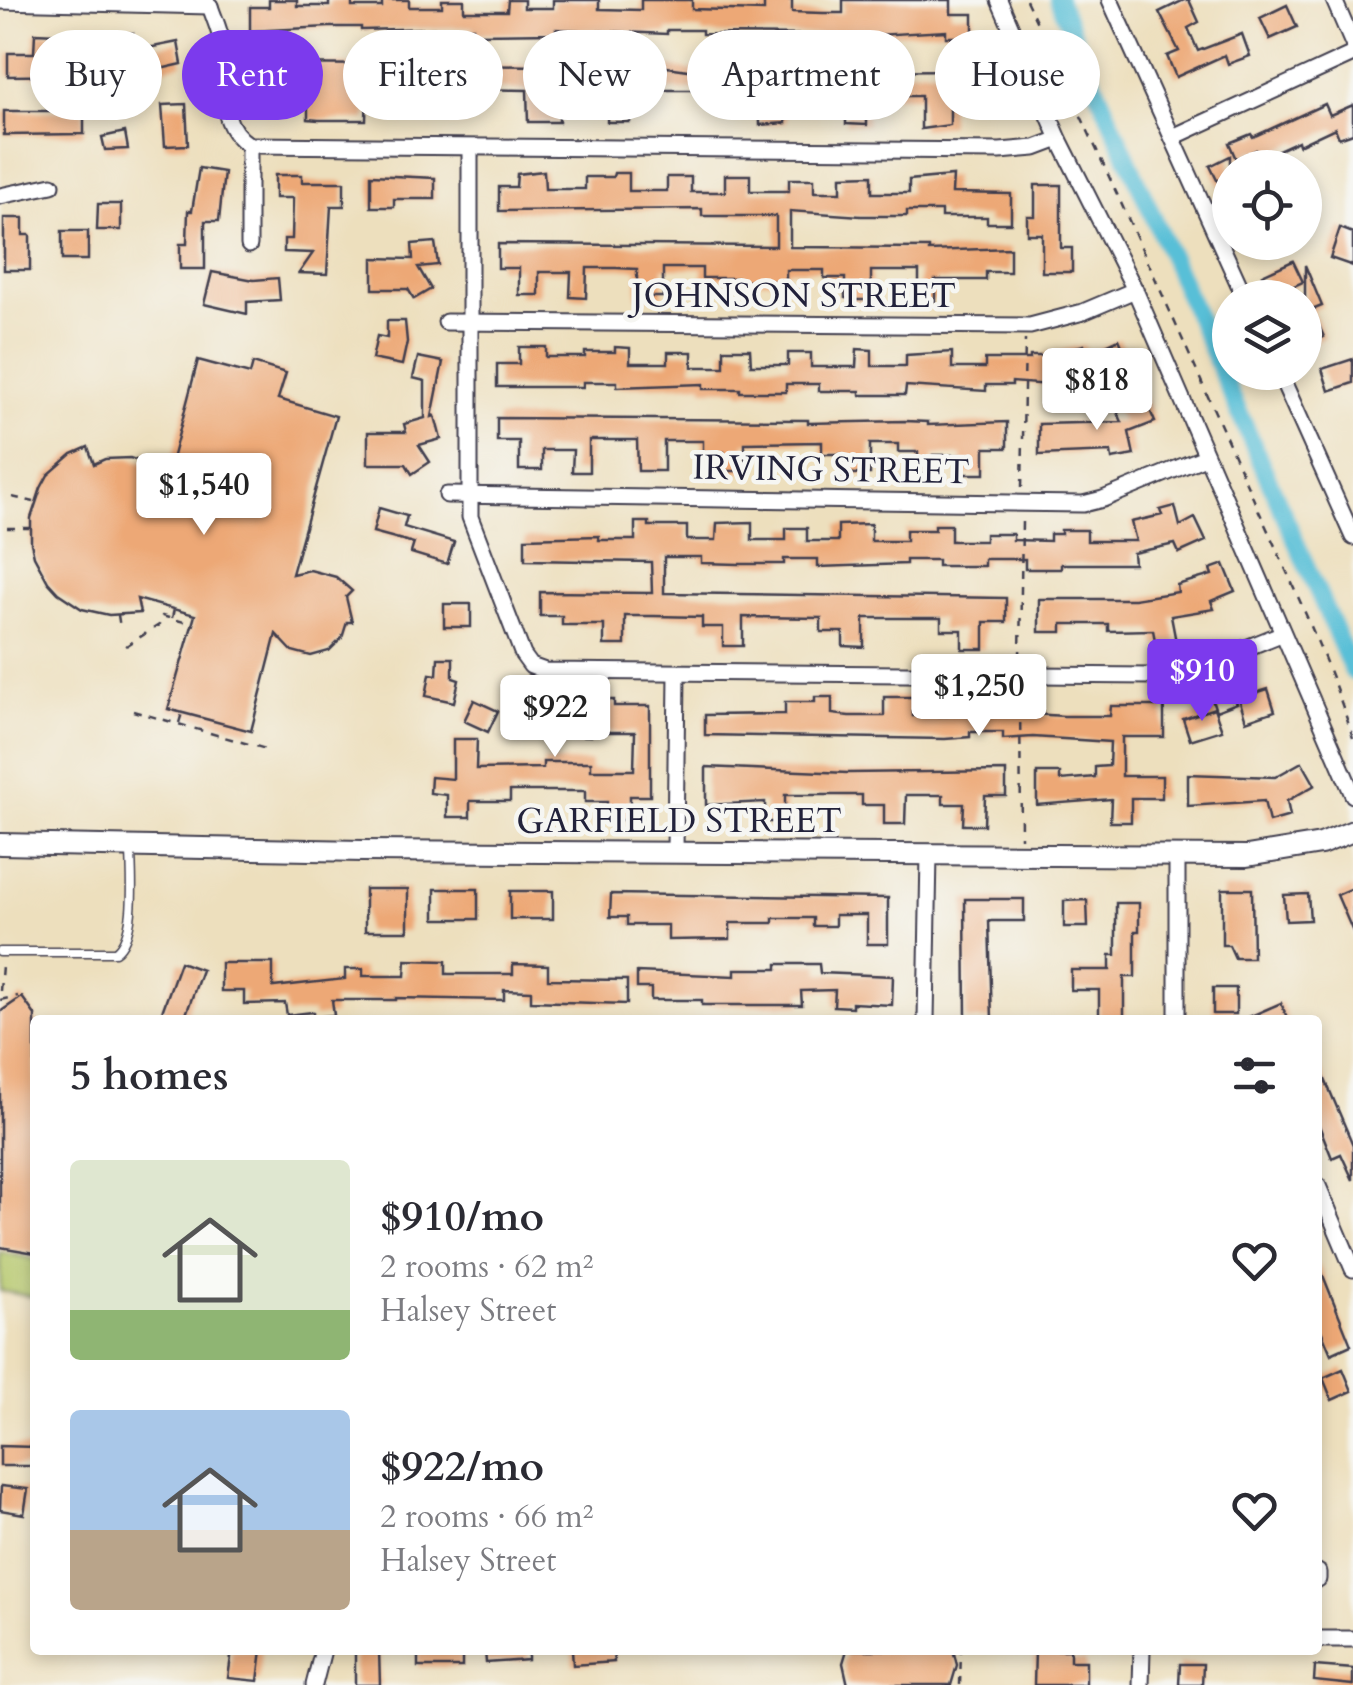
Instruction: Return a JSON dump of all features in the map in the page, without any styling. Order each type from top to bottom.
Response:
[{"type":"street","points":[[998,0],[1059,139],[1135,290],[1353,795]]},
{"type":"street","points":[[1110,0],[1238,280]]},
{"type":"street","points":[[1334,0],[1353,44]]},
{"type":"street","points":[[0,1],[211,3],[222,44],[226,120],[237,137],[250,145],[1000,151],[1035,148],[1059,139]]},
{"type":"street","points":[[1173,137],[1353,54]]},
{"type":"street","points":[[249,245],[250,145]]},
{"type":"street","points":[[470,148],[470,517],[523,655],[531,666],[545,671],[1153,676],[1184,673],[1281,634]]},
{"type":"street","points":[[0,196],[52,185]]},
{"type":"street","name":"JOHNSON STREET","points":[[446,322],[1030,326],[1083,312],[1135,290]]},
{"type":"street","points":[[1287,390],[1353,536]]},
{"type":"street","name":"IRVING STREET","points":[[447,495],[1083,504],[1204,456]]},
{"type":"street","points":[[675,852],[677,673]]},
{"type":"street","name":"GARFIELD STREET","points":[[0,844],[363,851],[1177,856],[1278,853],[1321,844],[1353,830]]},
{"type":"street","points":[[926,1015],[930,854]]},
{"type":"street","points":[[1177,856],[1177,1015]]},
{"type":"street","points":[[1322,1195],[1353,1269]]},
{"type":"street","points":[[1322,1639],[1353,1640]]},
{"type":"street","points":[[314,1685],[322,1655]]},
{"type":"street","points":[[1141,1685],[1142,1655]]},
{"type":"lane","points":[[0,952],[115,952],[122,947],[131,908],[131,846]]},
{"type":"path","points":[[1026,0],[1220,425],[1353,738]]},
{"type":"path","points":[[1022,488],[1025,339]]},
{"type":"path","points":[[12,497],[34,502]]},
{"type":"path","points":[[1020,664],[1022,513]]},
{"type":"path","points":[[7,528],[30,528]]},
{"type":"path","points":[[172,619],[174,610]]},
{"type":"path","points":[[118,615],[120,628]]},
{"type":"path","points":[[126,646],[160,625],[162,616],[195,625]]},
{"type":"path","points":[[1020,684],[1020,841]]},
{"type":"path","points":[[133,711],[266,749]]},
{"type":"path","points":[[178,724],[182,712]]},
{"type":"path","points":[[0,991],[2,965]]},
{"type":"path","points":[[0,1000],[18,996]]},
{"type":"path","points":[[960,1685],[961,1655]]},
{"type":"green space","points":[[0,1252],[30,1258],[30,1296],[0,1291]]},
{"type":"building","points":[[269,0],[297,0],[297,6],[329,6],[329,0],[352,0],[352,7],[382,7],[382,0],[409,0],[409,7],[442,7],[442,0],[464,0],[464,11],[507,11],[508,0],[524,0],[524,8],[553,8],[553,0],[599,0],[599,9],[641,10],[641,0],[692,0],[692,9],[764,11],[764,0],[792,0],[792,12],[843,13],[843,0],[951,0],[951,14],[973,14],[973,30],[556,29],[503,34],[503,30],[473,27],[250,30],[250,7],[269,7]]},
{"type":"building","points":[[1189,0],[1199,22],[1188,28],[1198,51],[1242,34],[1250,56],[1228,64],[1225,55],[1176,77],[1167,56],[1179,51],[1159,12]]},
{"type":"building","points":[[1287,5],[1297,27],[1270,39],[1260,18]]},
{"type":"building","points":[[178,42],[182,64],[162,69],[162,45]]},
{"type":"building","points":[[8,53],[30,53],[30,76],[8,76]]},
{"type":"building","points":[[323,64],[343,65],[343,120],[323,120]]},
{"type":"building","points":[[503,66],[523,66],[523,90],[503,90]]},
{"type":"building","points":[[667,67],[687,70],[687,90],[667,90]]},
{"type":"building","points":[[915,70],[935,70],[935,120],[950,120],[950,125],[921,129],[921,96],[915,96]]},
{"type":"building","points":[[182,104],[188,145],[165,146],[162,105]]},
{"type":"building","points":[[1325,104],[1330,115],[1353,105],[1353,133],[1339,138],[1335,128],[1278,150],[1232,150],[1229,143],[1251,134],[1253,137]]},
{"type":"building","points":[[4,111],[30,111],[30,120],[84,120],[84,134],[4,135]]},
{"type":"building","points":[[760,120],[786,120],[786,123],[760,125]]},
{"type":"building","points":[[846,120],[867,120],[867,125],[846,124]]},
{"type":"building","points":[[125,132],[128,149],[105,150],[102,137]]},
{"type":"building","points":[[199,168],[224,172],[219,221],[205,221],[205,269],[180,269],[180,244],[187,244],[188,211],[192,211]]},
{"type":"building","points":[[544,171],[545,189],[585,189],[585,177],[629,173],[629,191],[667,191],[667,177],[691,177],[691,192],[725,192],[725,175],[750,175],[750,191],[789,191],[789,179],[814,179],[814,192],[841,192],[841,176],[872,175],[872,193],[909,193],[909,180],[953,176],[952,193],[1011,194],[1011,223],[987,223],[987,217],[941,217],[941,211],[861,216],[790,211],[790,247],[929,251],[1010,248],[1010,272],[986,272],[986,280],[935,280],[935,301],[919,301],[919,271],[871,271],[871,300],[845,298],[845,278],[824,278],[824,270],[786,270],[786,281],[740,281],[702,278],[702,268],[663,268],[663,297],[637,297],[637,269],[616,268],[587,268],[586,298],[570,297],[571,272],[539,272],[539,295],[519,295],[519,268],[498,268],[498,244],[776,246],[776,216],[702,216],[702,209],[499,211],[499,187],[516,187],[517,174]]},
{"type":"building","points":[[275,175],[302,175],[302,182],[344,182],[344,206],[331,206],[327,274],[299,273],[313,253],[284,252],[284,239],[292,239],[293,198],[275,198]]},
{"type":"building","points":[[371,175],[435,178],[435,199],[394,199],[394,207],[371,207]]},
{"type":"building","points":[[1035,185],[1061,185],[1061,248],[1072,248],[1072,272],[1042,272],[1042,234],[1027,234],[1027,216],[1035,216]]},
{"type":"building","points":[[98,204],[121,204],[121,230],[97,230]]},
{"type":"building","points":[[4,218],[23,218],[23,235],[30,235],[30,270],[4,270]]},
{"type":"building","points":[[1340,228],[1353,233],[1353,266],[1330,258]]},
{"type":"building","points":[[62,231],[88,231],[88,260],[62,260]]},
{"type":"building","points":[[435,242],[438,265],[418,267],[431,289],[414,299],[408,289],[373,289],[373,258],[413,259],[412,244]]},
{"type":"building","points":[[1293,261],[1302,280],[1264,280],[1262,275]]},
{"type":"building","points":[[212,272],[254,280],[278,278],[280,300],[247,302],[247,314],[204,304]]},
{"type":"building","points":[[387,321],[405,321],[407,342],[402,365],[372,359],[377,336],[387,338]]},
{"type":"building","points":[[1119,339],[1129,362],[1101,374],[1098,367],[1071,376],[1072,380],[1050,385],[1012,382],[986,385],[986,391],[906,386],[905,395],[860,395],[860,391],[819,391],[819,384],[786,384],[786,392],[740,392],[703,389],[703,384],[617,387],[617,382],[583,382],[583,387],[497,387],[497,364],[519,364],[519,347],[546,347],[546,357],[585,357],[585,352],[630,348],[630,363],[668,363],[668,352],[692,352],[692,367],[724,367],[724,349],[750,349],[751,365],[788,365],[788,353],[811,353],[811,367],[856,367],[857,349],[872,350],[872,366],[906,366],[906,355],[952,352],[952,368],[985,368],[985,359],[1030,359],[1084,345],[1087,354]]},
{"type":"building","points":[[418,357],[443,362],[432,417],[435,416],[441,439],[419,445],[430,462],[412,474],[406,464],[368,464],[368,432],[406,432],[404,424],[425,418],[425,381],[413,378]]},
{"type":"building","points":[[1353,359],[1353,383],[1329,391],[1322,369]]},
{"type":"building","points":[[198,360],[250,374],[253,363],[286,373],[278,399],[336,416],[292,574],[310,570],[336,577],[352,591],[346,597],[352,622],[347,622],[342,638],[329,651],[311,656],[292,651],[276,634],[251,731],[168,709],[195,615],[137,599],[140,613],[109,615],[82,609],[48,582],[31,543],[31,518],[41,488],[48,475],[72,454],[88,447],[94,464],[105,459],[130,458],[169,471]]},
{"type":"building","points":[[1143,394],[1155,422],[1129,432],[1134,455],[1112,459],[1111,452],[1039,455],[1039,424],[1122,422],[1115,406]]},
{"type":"building","points":[[497,418],[905,421],[928,425],[1007,422],[1007,448],[985,448],[985,474],[962,474],[962,455],[933,455],[934,474],[918,474],[918,452],[898,452],[898,444],[870,444],[870,474],[856,474],[844,473],[844,454],[822,454],[822,442],[745,443],[745,471],[724,471],[724,452],[703,452],[703,441],[664,441],[664,471],[638,471],[637,440],[589,440],[589,472],[572,472],[573,450],[542,450],[542,470],[519,470],[519,441],[497,441]]},
{"type":"building","points":[[1175,506],[1180,526],[1195,518],[1206,541],[1179,553],[1175,544],[1133,553],[1134,564],[1061,564],[1061,569],[1025,569],[1025,559],[984,559],[984,566],[938,566],[938,560],[906,560],[906,564],[818,567],[818,559],[739,564],[701,563],[701,557],[664,557],[664,593],[1006,598],[1006,622],[984,622],[984,649],[962,649],[962,630],[941,630],[941,618],[864,618],[864,647],[843,646],[843,632],[821,632],[821,618],[743,617],[743,646],[723,646],[723,627],[702,627],[702,617],[625,616],[625,645],[604,645],[604,625],[562,625],[562,616],[540,616],[540,592],[652,593],[651,562],[525,560],[525,538],[599,536],[599,540],[635,540],[635,522],[687,526],[687,540],[716,540],[717,523],[752,522],[752,540],[786,540],[786,528],[807,528],[807,541],[838,541],[838,525],[871,524],[871,541],[906,541],[906,530],[935,530],[935,525],[951,525],[951,541],[985,541],[985,534],[1013,534],[1013,540],[1050,541],[1050,534],[1061,534],[1061,530],[1087,530],[1087,541],[1136,541],[1131,522],[1162,515],[1160,510]]},
{"type":"building","points":[[379,508],[407,516],[404,527],[454,542],[447,564],[411,553],[414,543],[373,532]]},
{"type":"building","points":[[1224,564],[1235,591],[1211,601],[1214,609],[1171,616],[1176,642],[1156,646],[1153,630],[1108,631],[1108,624],[1062,624],[1062,632],[1039,632],[1039,599],[1134,599],[1178,592],[1177,585],[1212,575],[1210,569]]},
{"type":"building","points":[[444,604],[471,604],[471,627],[444,627]]},
{"type":"building","points":[[438,658],[453,658],[453,678],[459,680],[454,702],[426,696],[430,674],[437,675]]},
{"type":"building","points":[[1232,688],[1237,703],[1216,711],[1211,696]]},
{"type":"building","points":[[1268,689],[1275,711],[1246,721],[1239,698]]},
{"type":"building","points":[[528,694],[551,694],[551,712],[590,711],[590,700],[614,700],[614,706],[650,706],[650,796],[630,796],[630,820],[607,820],[607,802],[585,802],[585,791],[510,791],[510,801],[470,801],[470,817],[447,817],[447,795],[430,793],[431,777],[453,779],[453,739],[477,739],[476,769],[543,768],[543,762],[591,762],[591,770],[634,770],[635,732],[591,732],[591,736],[507,734],[507,699],[528,709]]},
{"type":"building","points":[[815,697],[832,697],[832,714],[849,716],[884,716],[884,697],[913,697],[913,716],[948,716],[948,704],[970,704],[970,710],[1033,710],[1033,714],[1064,716],[1110,716],[1111,706],[1164,706],[1164,737],[1122,737],[1122,776],[1162,776],[1162,798],[1131,798],[1131,822],[1110,822],[1111,799],[1037,805],[1037,773],[1060,773],[1060,780],[1095,777],[1095,767],[1109,766],[1110,742],[1003,739],[1003,732],[970,732],[970,737],[945,739],[705,735],[705,715],[785,714],[785,702],[815,702]]},
{"type":"building","points":[[474,700],[498,711],[488,732],[464,721]]},
{"type":"building","points":[[1214,708],[1222,730],[1190,740],[1183,719]]},
{"type":"building","points":[[1302,762],[1315,785],[1287,801],[1290,816],[1269,822],[1264,801],[1188,806],[1188,774],[1275,777]]},
{"type":"building","points":[[706,767],[848,773],[1006,771],[1006,796],[985,796],[984,825],[963,825],[964,804],[943,804],[943,795],[906,795],[905,824],[884,824],[884,805],[862,805],[862,795],[785,795],[785,822],[765,822],[765,802],[706,805]]},
{"type":"building","points":[[1353,888],[1353,932],[1337,895]]},
{"type":"building","points":[[365,889],[408,889],[408,931],[365,931]]},
{"type":"building","points":[[435,889],[478,889],[478,919],[435,919]]},
{"type":"building","points":[[1222,889],[1252,889],[1253,958],[1235,958],[1229,945],[1222,945]]},
{"type":"building","points":[[510,891],[553,891],[553,919],[510,919]]},
{"type":"building","points":[[611,894],[888,898],[888,944],[867,944],[867,915],[835,915],[835,926],[813,926],[813,918],[730,923],[730,939],[668,940],[668,925],[627,925],[627,917],[610,917]]},
{"type":"building","points":[[1308,894],[1310,920],[1286,921],[1284,895]]},
{"type":"building","points":[[965,899],[1024,899],[1024,921],[989,921],[992,1015],[966,1015]]},
{"type":"building","points":[[1087,900],[1088,927],[1064,927],[1064,901]]},
{"type":"building","points":[[1116,903],[1139,903],[1135,977],[1124,977],[1124,1015],[1099,1015],[1099,990],[1071,990],[1071,970],[1110,970],[1110,955],[1116,955]]},
{"type":"building","points":[[406,960],[446,961],[446,974],[513,974],[513,964],[548,965],[548,979],[627,980],[627,1004],[531,1001],[531,991],[504,990],[504,1000],[332,1000],[334,1015],[287,1015],[285,1003],[244,1004],[244,991],[221,991],[221,963],[273,963],[273,987],[345,979],[345,969],[363,969],[363,976],[405,976]]},
{"type":"building","points":[[180,962],[202,970],[186,1015],[161,1015]]},
{"type":"building","points":[[777,964],[819,964],[820,973],[893,976],[892,1005],[834,1006],[835,990],[801,991],[802,1005],[702,1005],[702,1000],[651,1000],[651,988],[637,988],[637,972],[735,976],[735,969],[777,969]]},
{"type":"building","points":[[1213,988],[1236,988],[1236,1014],[1213,1014]]},
{"type":"building","points":[[22,997],[35,1015],[30,1015],[30,1252],[0,1247],[0,1012]]},
{"type":"building","points":[[1281,1003],[1286,1015],[1253,1015]]},
{"type":"building","points":[[1322,1072],[1353,1145],[1353,1180],[1341,1154],[1332,1158],[1322,1133]]},
{"type":"building","points":[[1322,1273],[1351,1345],[1331,1354],[1322,1333]]},
{"type":"building","points":[[1343,1369],[1352,1391],[1332,1400],[1323,1378]]},
{"type":"building","points":[[0,1446],[30,1447],[30,1466],[0,1466]]},
{"type":"building","points":[[1,1486],[28,1489],[24,1514],[0,1510]]},
{"type":"building","points":[[231,1655],[261,1655],[258,1681],[228,1678]]},
{"type":"building","points":[[355,1655],[379,1655],[380,1685],[355,1685]]},
{"type":"building","points":[[418,1655],[462,1655],[462,1667],[418,1667]]},
{"type":"building","points":[[485,1655],[528,1655],[528,1660],[486,1663]]},
{"type":"building","points":[[572,1655],[613,1655],[614,1662],[573,1665]]},
{"type":"building","points":[[845,1655],[954,1655],[957,1665],[951,1685],[848,1685],[843,1663]]},
{"type":"building","points":[[1035,1655],[1070,1655],[1070,1661],[1086,1661],[1086,1685],[1034,1685]]},
{"type":"building","points":[[1180,1664],[1203,1664],[1202,1685],[1179,1685]]},
{"type":"building","points":[[1315,1666],[1353,1669],[1353,1685],[1314,1681]]},
{"type":"waterway","points":[[1058,0],[1353,672]]}]
